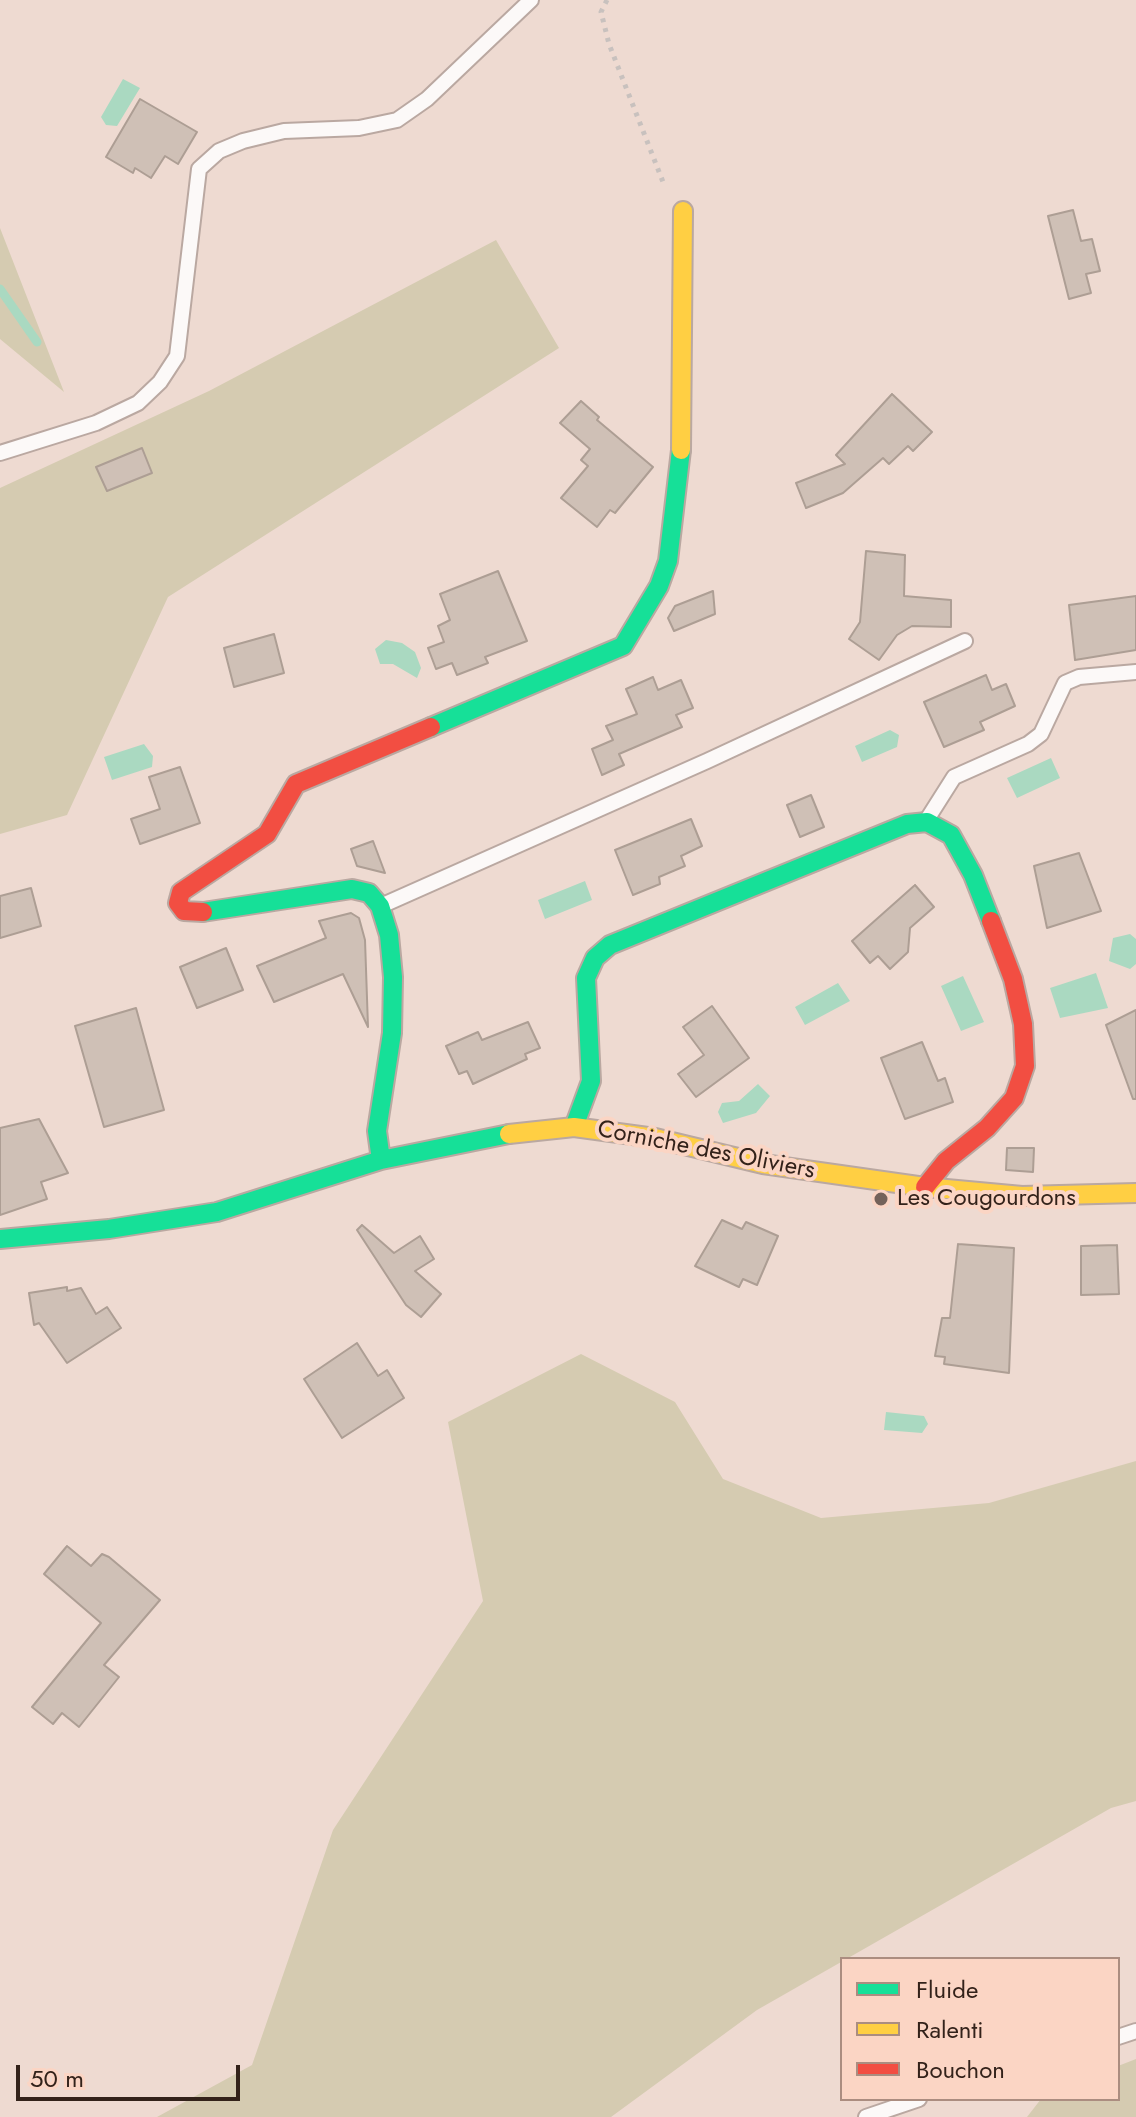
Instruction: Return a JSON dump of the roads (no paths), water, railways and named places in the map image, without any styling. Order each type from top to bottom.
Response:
[{"type":"street","points":[[381,1160],[377,1131],[392,1033],[393,977],[389,935],[380,906],[369,893],[352,889],[198,913],[184,911],[178,903],[181,892],[267,834],[296,784],[623,646],[659,586],[668,561],[678,497],[682,433],[683,211]]},
{"type":"street","points":[[574,1127],[591,1081],[586,978],[595,958],[610,945],[907,824],[927,822],[951,835],[973,875],[1013,979],[1023,1024],[1025,1066],[1014,1098],[987,1128],[946,1161],[925,1187]]},
{"type":"street","name":"Corniche des Oliviers","points":[[0,1239],[109,1229],[217,1212],[381,1160],[523,1131],[574,1127],[655,1138],[763,1164],[925,1187],[1022,1196],[1136,1193]]},
{"type":"lane","points":[[0,453],[96,423],[138,403],[160,382],[177,356],[199,169],[219,151],[243,141],[284,131],[359,128],[397,120],[427,99],[531,0]]},
{"type":"lane","points":[[380,906],[707,761],[965,641]]},
{"type":"lane","points":[[927,822],[934,804],[954,777],[1028,744],[1041,734],[1065,683],[1079,677],[1136,672]]},
{"type":"lane","points":[[866,2117],[913,2101]]},
{"type":"waterway","points":[[0,289],[37,342]]},
{"type":"place","name":"Les Cougourdons","points":[[881,1199]]}]
